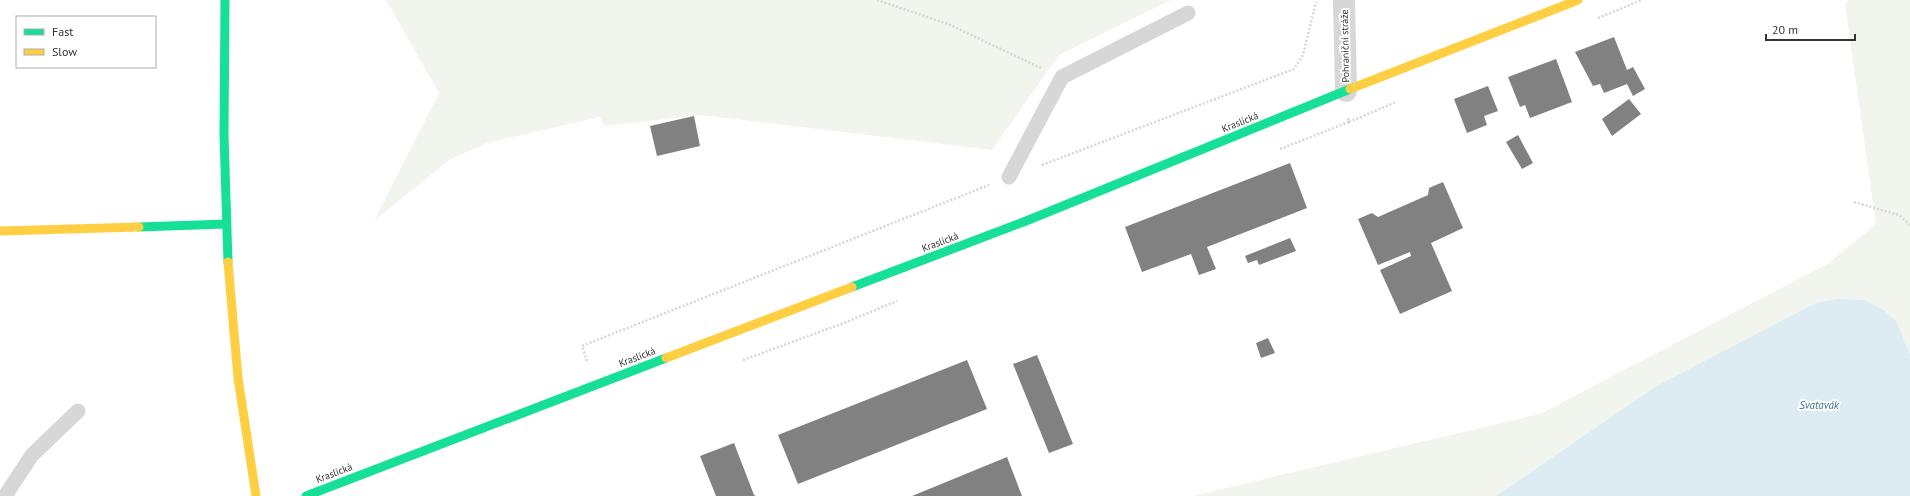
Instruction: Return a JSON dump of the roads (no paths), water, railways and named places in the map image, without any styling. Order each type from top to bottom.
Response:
[{"type":"main road","points":[[225,0],[223,132],[226,224],[236,362],[256,496]]},
{"type":"main road","name":"Kraslická","points":[[306,496],[1026,221],[1346,91],[1578,0]]},
{"type":"main road","points":[[0,231],[226,224]]},
{"type":"street","name":"Pohraniční stráže","points":[[1344,0],[1346,91]]},
{"type":"lane","points":[[1009,177],[1062,77],[1188,13]]},
{"type":"lane","points":[[5,496],[32,455],[78,411]]},
{"type":"water","name":"Svatavák","points":[[1837,299],[1864,300],[1882,309],[1896,321],[1910,354],[1910,496],[1496,496],[1655,387],[1816,303]]}]
